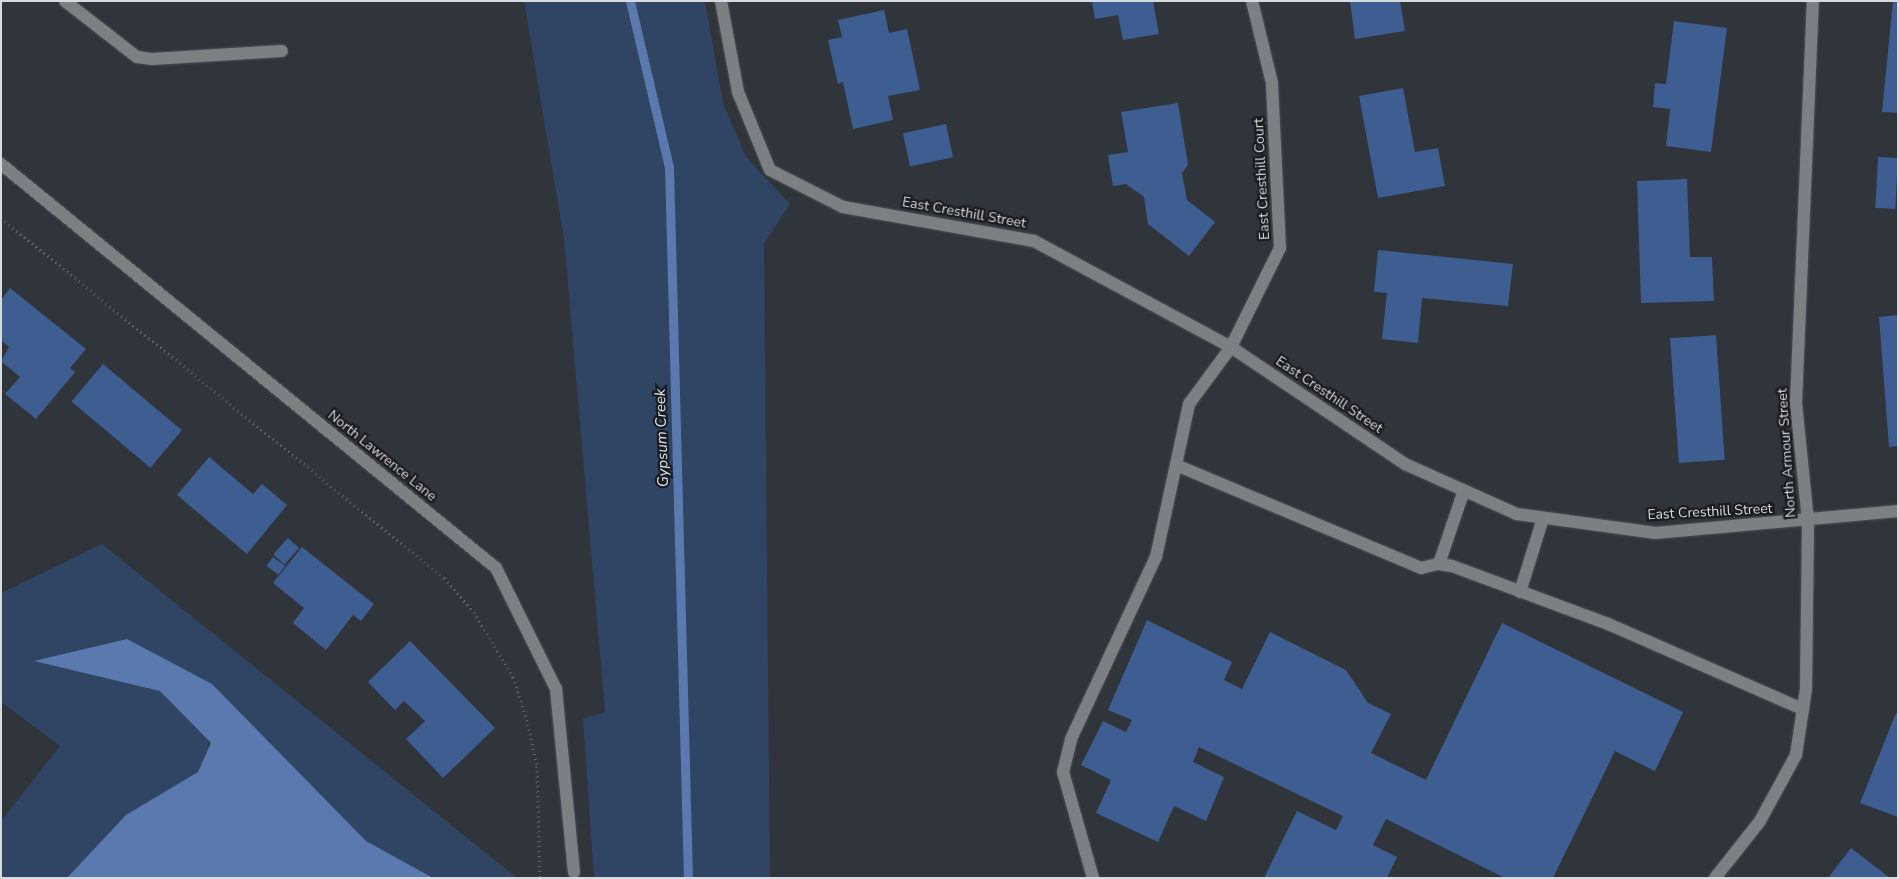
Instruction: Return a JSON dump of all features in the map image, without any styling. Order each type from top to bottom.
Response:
[{"type":"street","points":[[65,1],[137,57],[152,60],[282,51]]},
{"type":"street","name":"East Cresthill Street","points":[[721,1],[738,92],[770,170],[843,207],[1034,241],[1231,347],[1405,464],[1517,514],[1656,533],[1808,521],[1898,511]]},
{"type":"street","name":"East Cresthill Court","points":[[1093,878],[1063,772],[1071,739],[1156,557],[1189,404],[1231,347],[1280,248],[1272,83],[1252,1]]},
{"type":"street","name":"North Armour Street","points":[[1715,878],[1760,821],[1796,755],[1806,689],[1808,521],[1796,403],[1813,1]]},
{"type":"street","name":"North Lawrence Lane","points":[[1,164],[496,568],[556,689],[574,872]]},
{"type":"street","points":[[1176,464],[1421,568],[1439,564],[1608,624],[1803,709]]},
{"type":"street","points":[[1439,564],[1464,490]]},
{"type":"street","points":[[1520,592],[1543,518]]},
{"type":"path","points":[[1,218],[444,578],[474,612],[513,677],[528,724],[537,766],[540,878]]},
{"type":"shaded area","points":[[524,1],[705,1],[723,103],[746,157],[790,204],[764,244],[770,878],[594,878],[583,719],[605,712],[564,239]]},
{"type":"shaded area","points":[[102,544],[517,878],[1,878],[1,821],[60,746],[1,702],[1,593]]},
{"type":"shaded area","points":[[127,639],[212,684],[366,841],[433,878],[67,878],[126,815],[198,772],[211,743],[160,691],[34,661]]},
{"type":"building","points":[[1092,1],[1153,1],[1159,34],[1123,40],[1118,15],[1095,19]]},
{"type":"building","points":[[1350,1],[1400,1],[1405,31],[1355,39]]},
{"type":"building","points":[[1893,1],[1898,1],[1898,113],[1882,112]]},
{"type":"building","points":[[884,10],[889,33],[907,29],[920,90],[888,96],[893,120],[853,129],[843,82],[838,84],[828,40],[842,37],[838,20]]},
{"type":"building","points":[[1674,21],[1727,28],[1711,152],[1666,146],[1670,109],[1653,107],[1655,83],[1666,84]]},
{"type":"building","points":[[1403,88],[1415,152],[1438,148],[1445,186],[1378,198],[1359,96]]},
{"type":"building","points":[[1178,103],[1188,165],[1182,173],[1187,200],[1215,222],[1189,256],[1148,224],[1144,197],[1126,184],[1113,186],[1108,155],[1128,152],[1121,112]]},
{"type":"building","points":[[946,124],[953,157],[910,166],[903,133]]},
{"type":"building","points":[[1878,157],[1898,158],[1895,209],[1875,208]]},
{"type":"building","points":[[1687,179],[1690,257],[1712,257],[1714,301],[1641,303],[1637,181]]},
{"type":"building","points":[[1378,250],[1513,264],[1508,306],[1422,298],[1418,343],[1382,339],[1387,293],[1374,292]]},
{"type":"building","points":[[10,288],[86,349],[70,368],[75,372],[36,419],[5,394],[20,377],[1,361],[9,347],[1,340],[1,300]]},
{"type":"building","points":[[1898,315],[1898,446],[1889,447],[1879,317]]},
{"type":"building","points":[[1716,335],[1725,460],[1679,463],[1670,338]]},
{"type":"building","points":[[103,364],[182,430],[150,468],[72,402]]},
{"type":"building","points":[[209,457],[253,494],[262,484],[287,505],[247,554],[177,495]]},
{"type":"building","points":[[288,538],[299,548],[284,564],[273,554]]},
{"type":"building","points":[[302,547],[374,604],[361,621],[353,615],[326,650],[293,623],[304,608],[273,583]]},
{"type":"building","points":[[273,557],[285,566],[278,575],[266,566]]},
{"type":"building","points":[[1147,620],[1232,662],[1224,680],[1242,689],[1270,632],[1346,670],[1368,703],[1391,714],[1371,753],[1426,780],[1502,623],[1683,712],[1655,771],[1615,751],[1553,878],[1505,878],[1386,819],[1373,845],[1397,857],[1387,878],[1264,878],[1297,811],[1336,830],[1343,816],[1199,747],[1193,762],[1224,777],[1206,821],[1174,806],[1158,842],[1096,813],[1111,780],[1081,765],[1103,721],[1126,732],[1132,720],[1108,710]]},
{"type":"building","points":[[410,641],[495,728],[443,778],[406,739],[425,721],[404,701],[395,710],[368,682]]},
{"type":"building","points":[[1896,713],[1898,714],[1898,817],[1860,803]]},
{"type":"building","points":[[1851,848],[1890,878],[1828,878]]},
{"type":"waterway","name":"Gypsum Creek","points":[[630,1],[669,167],[688,878]]}]
